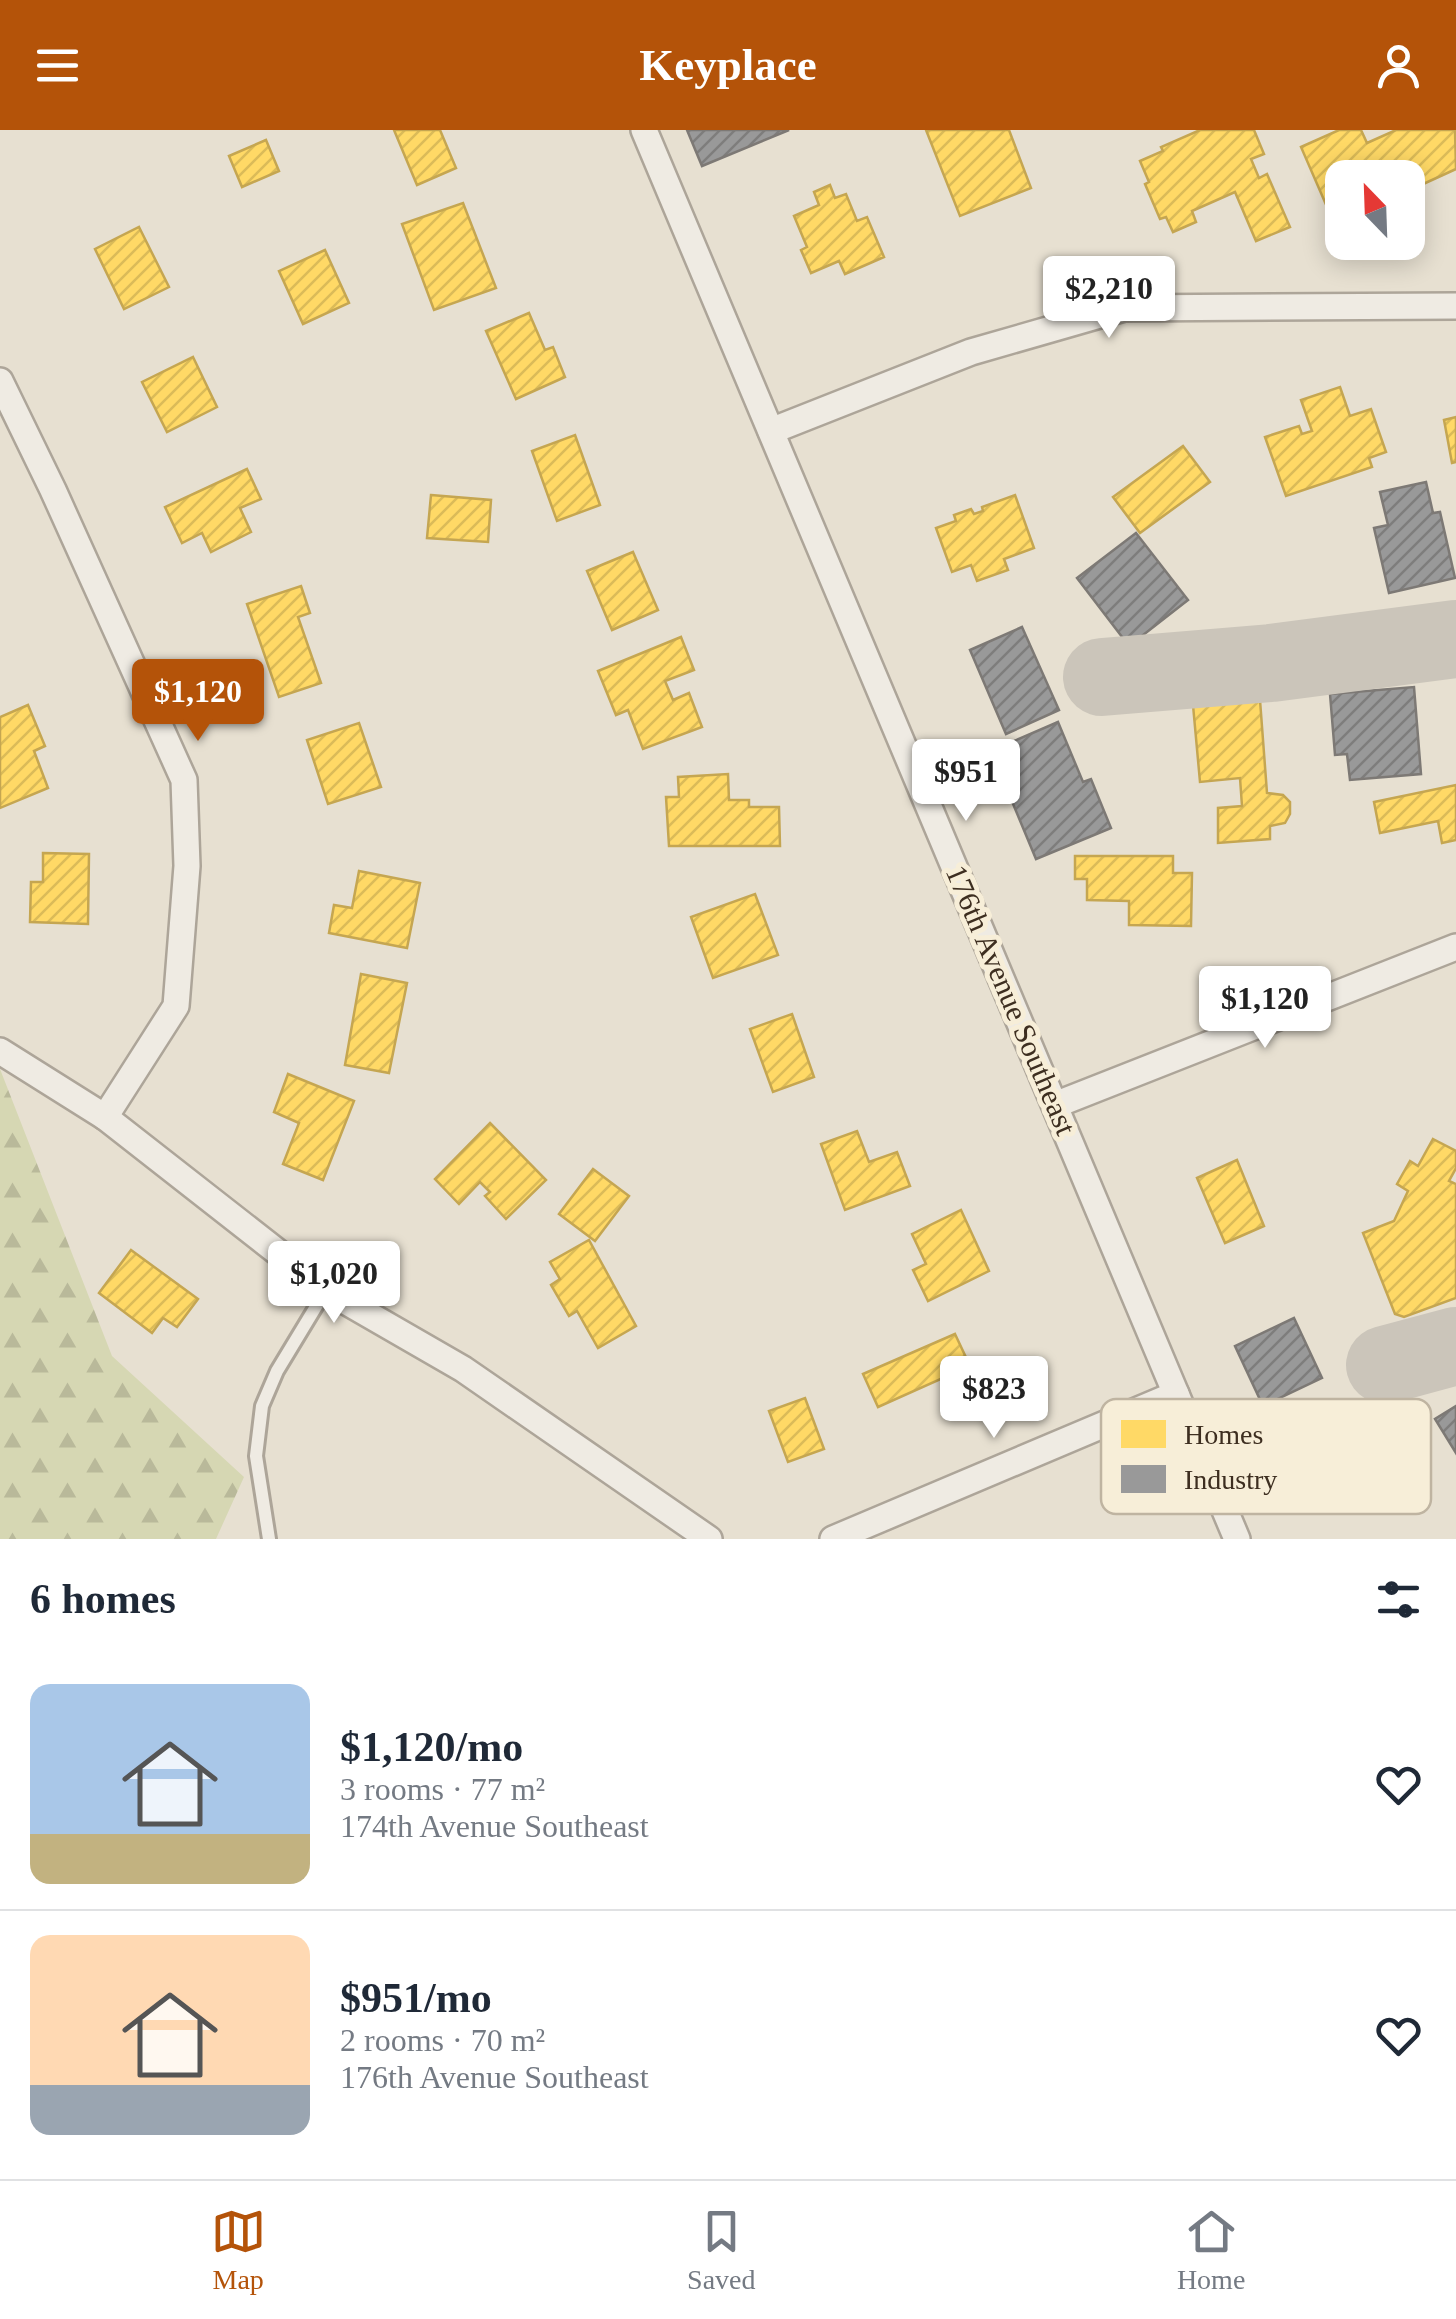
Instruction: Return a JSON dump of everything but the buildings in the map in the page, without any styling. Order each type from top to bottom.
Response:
[{"type":"street","name":"176th Avenue Southeast","points":[[644,130],[1178,1399]]},
{"type":"street","points":[[771,431],[971,352],[1124,308],[1456,306]]},
{"type":"street","points":[[0,381],[54,490],[184,780],[186,866],[176,1006],[106,1118]]},
{"type":"street","points":[[1054,1105],[1456,946]]},
{"type":"street","points":[[0,1050],[106,1118],[326,1290],[463,1369],[709,1539]]},
{"type":"street","points":[[1164,1399],[1176,1394]]},
{"type":"street","points":[[833,1539],[1101,1426]]},
{"type":"street","name":"176th Avenue Southeast","points":[[1226,1514],[1237,1539]]},
{"type":"lane","points":[[269,1539],[256,1456],[262,1406],[277,1371],[326,1290]]},
{"type":"green space","points":[[0,1069],[112,1356],[244,1477],[216,1539],[0,1539]]},
{"type":"taxiway","points":[[1102,677],[1271,663],[1456,639]]},
{"type":"taxiway","points":[[1385,1365],[1456,1346]]}]
